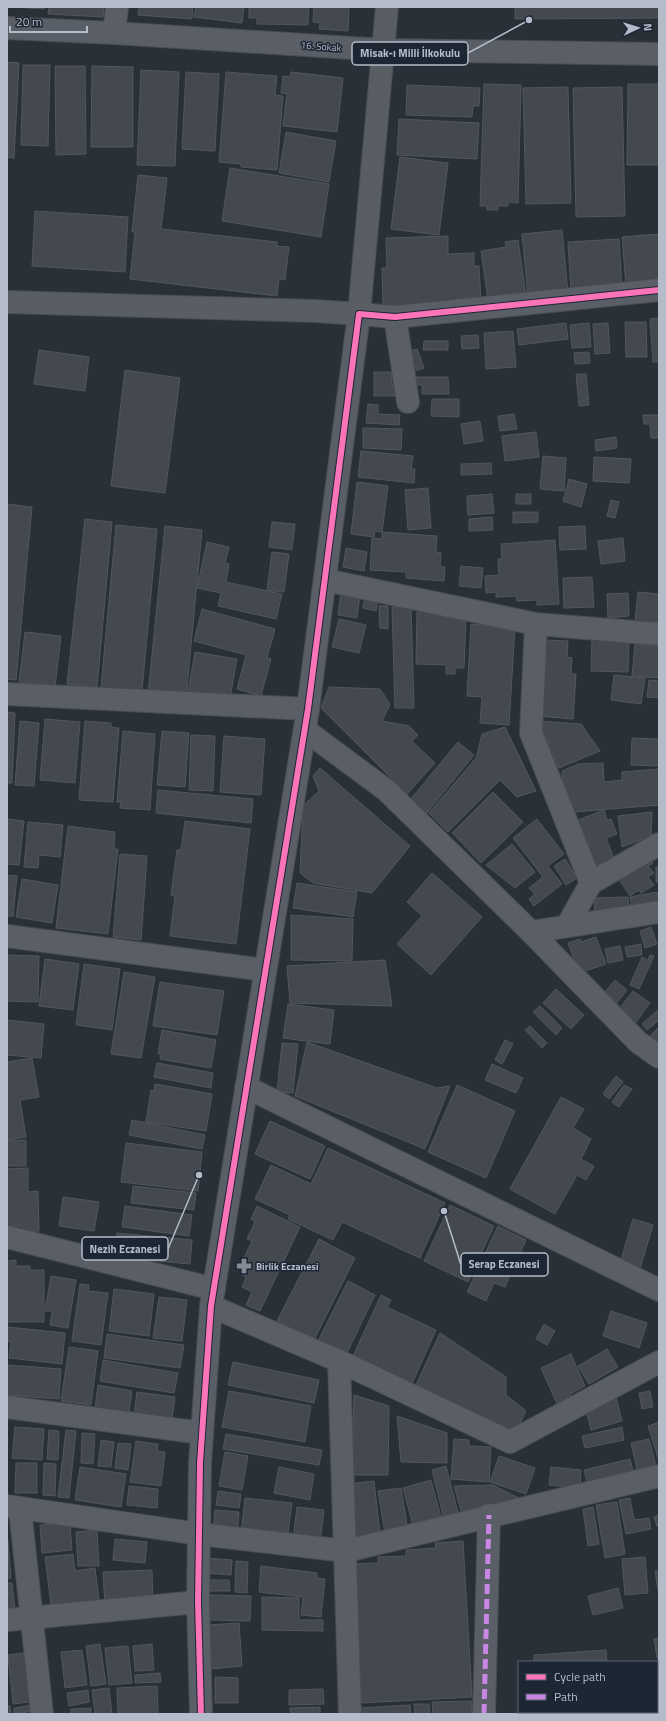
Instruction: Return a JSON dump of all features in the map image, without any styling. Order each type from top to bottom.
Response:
[{"type":"main road","points":[[7,302],[307,311],[359,314],[387,7]]},
{"type":"street","points":[[114,33],[117,7]]},
{"type":"street","name":"16. Sokak","points":[[7,28],[114,33],[383,50],[659,54]]},
{"type":"street","points":[[200,1714],[198,1602],[199,1534],[202,1433],[212,1298],[306,720],[359,314],[395,317],[659,290]]},
{"type":"street","points":[[395,317],[408,402]]},
{"type":"street","points":[[325,580],[536,624],[659,634]]},
{"type":"street","points":[[536,624],[531,733],[590,883]]},
{"type":"street","points":[[7,694],[306,720],[386,790],[531,932],[638,1042],[659,1057]]},
{"type":"street","points":[[567,926],[590,883],[659,844]]},
{"type":"street","points":[[531,932],[659,912]]},
{"type":"street","points":[[7,936],[265,970]]},
{"type":"street","points":[[246,1087],[659,1290]]},
{"type":"street","points":[[7,1237],[212,1298],[339,1361],[510,1442],[659,1362]]},
{"type":"street","points":[[339,1361],[350,1714]]},
{"type":"street","points":[[7,1406],[202,1433]]},
{"type":"street","points":[[42,1714],[31,1618],[13,1507],[199,1534],[346,1551],[659,1476]]},
{"type":"street","points":[[484,1714],[488,1516]]},
{"type":"street","points":[[7,1620],[198,1602]]},
{"type":"building","points":[[14,7],[44,7],[44,9]]},
{"type":"building","points":[[49,7],[104,7],[103,17],[48,14]]},
{"type":"building","points":[[139,7],[193,7],[192,19],[138,15]]},
{"type":"building","points":[[196,7],[244,7],[242,23],[194,17]]},
{"type":"building","points":[[249,7],[309,7],[308,25],[257,24],[257,18],[249,18]]},
{"type":"building","points":[[314,7],[349,7],[348,31],[319,29],[320,23],[313,22]]},
{"type":"building","points":[[515,7],[659,7],[659,18],[515,19]]},
{"type":"building","points":[[7,62],[19,63],[14,158],[7,157]]},
{"type":"building","points":[[23,65],[50,65],[48,146],[21,145]]},
{"type":"building","points":[[55,66],[85,66],[86,154],[56,155]]},
{"type":"building","points":[[92,66],[133,67],[133,147],[91,147]]},
{"type":"building","points":[[141,70],[179,72],[175,166],[137,165]]},
{"type":"building","points":[[186,72],[219,74],[215,151],[182,149]]},
{"type":"building","points":[[226,72],[277,76],[275,95],[283,96],[277,170],[241,167],[241,164],[219,162]]},
{"type":"building","points":[[291,72],[343,78],[337,132],[283,126],[287,94],[281,93],[283,76],[290,77]]},
{"type":"building","points":[[484,84],[521,85],[518,203],[508,202],[508,206],[498,206],[498,210],[487,210],[487,206],[480,206]]},
{"type":"building","points":[[628,84],[659,84],[659,165],[627,165]]},
{"type":"building","points":[[407,85],[480,88],[479,106],[473,106],[472,117],[406,115]]},
{"type":"building","points":[[568,87],[571,203],[526,204],[523,88]]},
{"type":"building","points":[[622,87],[625,216],[576,217],[573,88]]},
{"type":"building","points":[[399,119],[479,123],[477,159],[397,155]]},
{"type":"building","points":[[286,132],[336,141],[329,182],[279,173]]},
{"type":"building","points":[[400,157],[448,163],[439,235],[391,229]]},
{"type":"building","points":[[230,168],[329,184],[321,237],[222,221]]},
{"type":"building","points":[[138,175],[167,178],[161,229],[277,242],[277,246],[289,247],[285,280],[279,279],[277,296],[130,279],[135,232],[132,232]]},
{"type":"building","points":[[35,211],[128,217],[125,272],[32,266]]},
{"type":"building","points":[[562,230],[568,293],[528,296],[522,234]]},
{"type":"building","points":[[659,234],[659,280],[626,286],[622,237]]},
{"type":"building","points":[[448,236],[448,254],[474,253],[474,266],[479,266],[481,301],[383,307],[382,268],[387,268],[386,238]]},
{"type":"building","points":[[619,239],[622,289],[571,292],[568,242]]},
{"type":"building","points":[[518,240],[526,295],[488,300],[481,251],[506,247],[505,242]]},
{"type":"building","points":[[659,318],[659,362],[653,362],[650,319]]},
{"type":"building","points":[[625,322],[646,322],[647,357],[626,357]]},
{"type":"building","points":[[566,323],[568,339],[519,345],[517,329]]},
{"type":"building","points":[[589,323],[591,347],[572,348],[570,325]]},
{"type":"building","points":[[608,323],[610,353],[595,354],[593,324]]},
{"type":"building","points":[[513,331],[516,367],[486,369],[484,333]]},
{"type":"building","points":[[478,335],[479,348],[462,349],[461,336]]},
{"type":"building","points":[[424,341],[448,341],[448,350],[423,350]]},
{"type":"building","points":[[417,349],[424,368],[414,371],[407,352]]},
{"type":"building","points":[[39,350],[89,357],[85,391],[34,384]]},
{"type":"building","points":[[589,352],[590,363],[575,364],[574,353]]},
{"type":"building","points":[[125,370],[180,378],[165,493],[111,486]]},
{"type":"building","points":[[374,372],[392,372],[392,385],[396,385],[396,396],[374,396]]},
{"type":"building","points":[[576,374],[586,374],[589,405],[579,406]]},
{"type":"building","points":[[416,377],[448,377],[449,394],[422,394],[422,385],[416,385]]},
{"type":"building","points":[[432,399],[459,399],[459,417],[431,416]]},
{"type":"building","points":[[368,404],[378,405],[378,414],[400,415],[399,425],[366,423]]},
{"type":"building","points":[[514,414],[517,429],[500,431],[498,416]]},
{"type":"building","points":[[643,415],[659,415],[659,438],[651,438],[650,424],[644,424]]},
{"type":"building","points":[[480,421],[483,441],[464,444],[461,424]]},
{"type":"building","points":[[363,428],[402,429],[401,450],[363,448]]},
{"type":"building","points":[[536,432],[539,457],[505,461],[502,436]]},
{"type":"building","points":[[616,437],[617,448],[596,451],[595,440]]},
{"type":"building","points":[[361,451],[413,456],[411,469],[415,469],[414,483],[358,477]]},
{"type":"building","points":[[543,456],[566,458],[564,491],[540,489]]},
{"type":"building","points":[[594,457],[631,459],[629,483],[593,481]]},
{"type":"building","points":[[491,463],[492,474],[461,475],[461,464]]},
{"type":"building","points":[[569,479],[587,484],[581,507],[563,501]]},
{"type":"building","points":[[357,482],[388,486],[382,532],[375,531],[374,537],[351,534]]},
{"type":"building","points":[[428,488],[431,528],[408,530],[405,490]]},
{"type":"building","points":[[492,494],[494,513],[468,515],[467,496]]},
{"type":"building","points":[[516,494],[531,494],[531,504],[516,504]]},
{"type":"building","points":[[611,500],[619,502],[615,518],[607,516]]},
{"type":"building","points":[[7,504],[32,507],[16,680],[7,679]]},
{"type":"building","points":[[513,512],[538,512],[538,522],[513,523]]},
{"type":"building","points":[[492,517],[493,530],[469,531],[469,519]]},
{"type":"building","points":[[85,519],[112,522],[97,687],[67,684]]},
{"type":"building","points":[[272,522],[295,524],[292,550],[269,547]]},
{"type":"building","points":[[116,525],[157,529],[142,691],[101,687]]},
{"type":"building","points":[[165,526],[202,530],[186,698],[148,694]]},
{"type":"building","points":[[585,526],[586,549],[560,550],[559,527]]},
{"type":"building","points":[[382,532],[437,536],[436,552],[441,553],[440,566],[445,567],[444,581],[406,578],[406,572],[370,570],[372,538],[382,539]]},
{"type":"building","points":[[623,538],[625,561],[601,564],[598,541]]},
{"type":"building","points":[[555,540],[559,604],[537,605],[537,600],[517,601],[516,596],[496,597],[496,592],[486,593],[485,576],[499,575],[498,559],[502,559],[501,544]]},
{"type":"building","points":[[207,542],[229,547],[225,563],[229,564],[226,582],[282,594],[276,619],[218,606],[221,593],[197,588]]},
{"type":"building","points":[[346,548],[367,552],[364,571],[343,567]]},
{"type":"building","points":[[272,552],[289,554],[284,592],[267,590]]},
{"type":"building","points":[[461,566],[483,568],[481,588],[459,586]]},
{"type":"building","points":[[592,577],[594,607],[564,608],[563,578]]},
{"type":"building","points":[[341,592],[360,594],[357,618],[338,615]]},
{"type":"building","points":[[638,592],[659,594],[659,625],[635,621]]},
{"type":"building","points":[[628,593],[629,616],[608,618],[607,594]]},
{"type":"building","points":[[365,596],[378,598],[376,611],[363,608]]},
{"type":"building","points":[[379,606],[388,606],[388,629],[380,628]]},
{"type":"building","points":[[411,606],[414,708],[395,708],[392,607]]},
{"type":"building","points":[[202,609],[275,629],[267,658],[271,659],[261,696],[237,689],[246,655],[194,641]]},
{"type":"building","points":[[417,612],[444,613],[444,617],[466,618],[464,668],[455,668],[455,674],[446,674],[446,665],[416,664]]},
{"type":"building","points":[[339,619],[366,625],[359,653],[332,647]]},
{"type":"building","points":[[471,624],[515,627],[509,725],[480,723],[482,697],[467,696]]},
{"type":"building","points":[[25,632],[61,636],[55,687],[19,682]]},
{"type":"building","points":[[592,639],[629,640],[628,672],[591,671]]},
{"type":"building","points":[[545,640],[568,641],[567,657],[572,658],[571,674],[576,674],[573,719],[539,716]]},
{"type":"building","points":[[635,644],[659,646],[659,678],[632,676]]},
{"type":"building","points":[[195,652],[237,659],[229,704],[187,697]]},
{"type":"building","points":[[614,675],[645,678],[641,704],[611,700]]},
{"type":"building","points":[[649,680],[659,681],[659,698],[647,697]]},
{"type":"building","points":[[329,687],[380,689],[390,704],[382,721],[409,726],[418,735],[412,741],[435,763],[407,794],[321,708]]},
{"type":"building","points":[[7,712],[15,713],[12,783],[7,783]]},
{"type":"building","points":[[45,719],[80,722],[75,783],[40,780]]},
{"type":"building","points":[[20,721],[39,723],[34,786],[15,785]]},
{"type":"building","points":[[85,721],[111,723],[111,727],[119,728],[113,802],[79,800]]},
{"type":"building","points":[[539,721],[581,724],[600,751],[559,768]]},
{"type":"building","points":[[505,727],[536,791],[517,797],[500,780],[448,832],[429,813],[476,758],[482,734]]},
{"type":"building","points":[[123,731],[155,734],[150,810],[120,808],[121,802],[117,802]]},
{"type":"building","points":[[162,731],[189,733],[185,787],[157,785]]},
{"type":"building","points":[[191,735],[215,736],[213,791],[189,790]]},
{"type":"building","points":[[224,736],[265,739],[261,795],[220,792]]},
{"type":"building","points":[[632,738],[659,739],[659,766],[631,765]]},
{"type":"building","points":[[458,742],[474,755],[427,813],[410,800]]},
{"type":"building","points":[[603,763],[604,782],[622,780],[622,772],[659,769],[659,805],[574,812],[563,787],[562,771],[578,764]]},
{"type":"building","points":[[320,768],[410,846],[372,893],[313,883],[300,873],[303,806],[319,791],[313,776]]},
{"type":"building","points":[[158,790],[253,799],[251,823],[156,813]]},
{"type":"building","points":[[493,792],[523,822],[481,863],[452,833]]},
{"type":"building","points":[[604,810],[607,820],[611,819],[617,834],[606,838],[614,859],[595,866],[578,820]]},
{"type":"building","points":[[652,812],[651,836],[622,847],[618,816]]},
{"type":"building","points":[[7,819],[24,821],[19,865],[7,864]]},
{"type":"building","points":[[537,819],[564,854],[548,866],[562,884],[534,906],[529,899],[535,894],[529,888],[543,877],[513,838]]},
{"type":"building","points":[[185,821],[250,829],[236,944],[170,936],[175,896],[171,895],[177,850],[181,850]]},
{"type":"building","points":[[28,822],[63,825],[60,857],[39,855],[38,868],[24,867]]},
{"type":"building","points":[[68,826],[115,832],[114,849],[118,849],[108,934],[56,928]]},
{"type":"building","points":[[512,844],[535,872],[515,888],[486,865]]},
{"type":"building","points":[[120,854],[147,856],[141,940],[113,937]]},
{"type":"building","points":[[649,857],[653,863],[648,866],[654,873],[648,877],[654,885],[641,893],[639,890],[630,896],[618,878]]},
{"type":"building","points":[[565,859],[577,878],[566,885],[554,866]]},
{"type":"building","points":[[656,867],[659,867],[659,882],[656,882]]},
{"type":"building","points":[[432,873],[482,917],[431,975],[397,944],[422,916],[407,902]]},
{"type":"building","points":[[7,875],[17,876],[13,916],[7,916]]},
{"type":"building","points":[[22,879],[58,885],[52,923],[16,917]]},
{"type":"building","points":[[297,883],[357,892],[353,917],[293,908]]},
{"type":"building","points":[[657,892],[659,903],[632,908],[630,897]]},
{"type":"building","points":[[628,897],[629,916],[595,917],[594,898]]},
{"type":"building","points":[[291,915],[353,919],[352,961],[291,960]]},
{"type":"building","points":[[651,927],[657,944],[645,948],[640,931]]},
{"type":"building","points":[[596,937],[606,964],[579,973],[568,943],[580,939],[581,942]]},
{"type":"building","points":[[641,944],[642,955],[627,957],[625,947]]},
{"type":"building","points":[[620,946],[623,960],[608,963],[605,949]]},
{"type":"building","points":[[7,955],[39,956],[38,1002],[7,1001]]},
{"type":"building","points":[[650,955],[654,956],[639,989],[630,985],[642,957],[648,960]]},
{"type":"building","points":[[45,959],[79,964],[73,1010],[39,1006]]},
{"type":"building","points":[[385,960],[392,1006],[290,1003],[287,966]]},
{"type":"building","points":[[84,964],[120,969],[112,1030],[76,1025]]},
{"type":"building","points":[[124,972],[155,977],[141,1058],[111,1054]]},
{"type":"building","points":[[615,980],[627,990],[613,1008],[600,998]]},
{"type":"building","points":[[160,982],[224,991],[217,1035],[153,1026]]},
{"type":"building","points":[[556,989],[584,1015],[571,1029],[543,1003]]},
{"type":"building","points":[[633,991],[650,1003],[634,1025],[617,1012]]},
{"type":"building","points":[[288,1004],[334,1010],[330,1044],[283,1038]]},
{"type":"building","points":[[540,1006],[562,1028],[556,1035],[533,1012]]},
{"type":"building","points":[[659,1009],[659,1020],[647,1030],[642,1024]]},
{"type":"building","points":[[7,1020],[44,1024],[41,1058],[7,1055]]},
{"type":"building","points":[[530,1026],[547,1043],[542,1048],[525,1030]]},
{"type":"building","points":[[659,1027],[659,1045],[650,1036]]},
{"type":"building","points":[[162,1030],[216,1040],[211,1068],[160,1059],[161,1054],[158,1054]]},
{"type":"building","points":[[505,1040],[513,1044],[502,1064],[495,1060]]},
{"type":"building","points":[[307,1042],[437,1088],[450,1086],[425,1149],[295,1096]]},
{"type":"building","points":[[282,1043],[298,1044],[293,1093],[277,1092]]},
{"type":"building","points":[[32,1058],[39,1097],[20,1100],[26,1137],[7,1140],[7,1062]]},
{"type":"building","points":[[157,1063],[213,1073],[211,1088],[154,1077]]},
{"type":"building","points":[[492,1064],[523,1078],[516,1093],[485,1080]]},
{"type":"building","points":[[616,1076],[623,1082],[609,1099],[603,1094]]},
{"type":"building","points":[[155,1084],[212,1094],[206,1131],[146,1122],[151,1090],[154,1091]]},
{"type":"building","points":[[457,1085],[515,1111],[486,1178],[428,1152]]},
{"type":"building","points":[[624,1085],[632,1089],[619,1107],[612,1102]]},
{"type":"building","points":[[561,1097],[584,1109],[573,1128],[591,1139],[581,1159],[594,1166],[586,1180],[577,1175],[555,1214],[510,1189]]},
{"type":"building","points":[[132,1120],[205,1135],[202,1149],[129,1135]]},
{"type":"building","points":[[270,1121],[325,1146],[310,1179],[255,1154]]},
{"type":"building","points":[[26,1140],[26,1166],[7,1166],[7,1141]]},
{"type":"building","points":[[126,1143],[202,1152],[198,1191],[121,1182]]},
{"type":"building","points":[[328,1148],[445,1203],[420,1258],[342,1222],[333,1240],[288,1219],[290,1215],[255,1199],[271,1165],[311,1184]]},
{"type":"building","points":[[28,1168],[28,1192],[38,1191],[39,1231],[21,1232],[21,1226],[7,1227],[7,1169]]},
{"type":"building","points":[[133,1186],[196,1193],[194,1210],[131,1203]]},
{"type":"building","points":[[63,1197],[99,1202],[94,1231],[59,1226]]},
{"type":"building","points":[[450,1205],[494,1226],[468,1282],[424,1261]]},
{"type":"building","points":[[125,1206],[192,1215],[189,1236],[122,1227]]},
{"type":"building","points":[[257,1206],[300,1227],[260,1311],[246,1305],[252,1292],[242,1287],[246,1277],[242,1275],[249,1260],[244,1258],[252,1241],[247,1239],[255,1222],[251,1219]]},
{"type":"building","points":[[633,1219],[653,1225],[640,1269],[620,1263]]},
{"type":"building","points":[[498,1226],[526,1240],[505,1287],[494,1283],[486,1301],[467,1292]]},
{"type":"building","points":[[117,1233],[192,1240],[190,1264],[114,1257]]},
{"type":"building","points":[[319,1239],[355,1258],[314,1340],[277,1321]]},
{"type":"building","points":[[16,1260],[16,1266],[30,1266],[30,1270],[44,1270],[44,1322],[7,1322],[7,1261]]},
{"type":"building","points":[[51,1276],[76,1280],[68,1328],[50,1325],[52,1311],[45,1311]]},
{"type":"building","points":[[348,1281],[375,1295],[346,1355],[318,1341]]},
{"type":"building","points":[[80,1284],[89,1285],[88,1291],[108,1293],[101,1345],[72,1341]]},
{"type":"building","points":[[114,1289],[154,1294],[149,1336],[109,1331]]},
{"type":"building","points":[[381,1295],[391,1300],[387,1307],[436,1330],[411,1386],[352,1358]]},
{"type":"building","points":[[159,1297],[187,1300],[182,1341],[153,1338]]},
{"type":"building","points":[[611,1311],[647,1323],[639,1348],[603,1336]]},
{"type":"building","points":[[544,1324],[555,1331],[547,1345],[536,1339]]},
{"type":"building","points":[[8,1327],[65,1333],[62,1364],[9,1358],[11,1342],[7,1341]]},
{"type":"building","points":[[440,1333],[506,1377],[506,1395],[526,1411],[514,1436],[415,1387]]},
{"type":"building","points":[[107,1334],[184,1345],[180,1368],[104,1358]]},
{"type":"building","points":[[69,1347],[98,1351],[91,1405],[61,1401]]},
{"type":"building","points":[[607,1349],[618,1367],[589,1384],[578,1366]]},
{"type":"building","points":[[571,1354],[585,1386],[570,1394],[572,1397],[557,1404],[541,1368]]},
{"type":"building","points":[[103,1360],[178,1373],[174,1393],[100,1381]]},
{"type":"building","points":[[233,1362],[319,1380],[314,1403],[228,1385]]},
{"type":"building","points":[[8,1365],[61,1369],[59,1399],[7,1395]]},
{"type":"building","points":[[98,1385],[132,1391],[129,1414],[95,1409]]},
{"type":"building","points":[[229,1391],[311,1406],[305,1442],[222,1427]]},
{"type":"building","points":[[650,1391],[653,1407],[642,1409],[639,1393]]},
{"type":"building","points":[[137,1392],[175,1397],[172,1419],[134,1414]]},
{"type":"building","points":[[615,1393],[622,1421],[591,1430],[585,1406]]},
{"type":"building","points":[[354,1395],[389,1406],[388,1475],[352,1475]]},
{"type":"building","points":[[397,1416],[447,1433],[447,1463],[401,1462]]},
{"type":"building","points":[[659,1422],[659,1461],[648,1426]]},
{"type":"building","points":[[15,1427],[44,1429],[42,1460],[12,1458]]},
{"type":"building","points":[[622,1427],[624,1440],[585,1448],[582,1436]]},
{"type":"building","points":[[49,1430],[59,1431],[58,1460],[47,1459]]},
{"type":"building","points":[[66,1430],[76,1431],[69,1498],[58,1497]]},
{"type":"building","points":[[82,1433],[95,1434],[93,1464],[81,1463]]},
{"type":"building","points":[[226,1434],[322,1450],[319,1465],[223,1449]]},
{"type":"building","points":[[454,1439],[469,1440],[469,1446],[491,1447],[489,1482],[451,1479]]},
{"type":"building","points":[[649,1439],[657,1470],[638,1474],[631,1443]]},
{"type":"building","points":[[101,1440],[114,1442],[111,1467],[98,1466]]},
{"type":"building","points":[[136,1441],[158,1444],[157,1451],[165,1452],[161,1486],[130,1482]]},
{"type":"building","points":[[118,1443],[131,1444],[128,1470],[115,1468]]},
{"type":"building","points":[[225,1452],[248,1456],[242,1490],[219,1486]]},
{"type":"building","points":[[499,1456],[535,1468],[526,1494],[490,1482]]},
{"type":"building","points":[[630,1459],[634,1474],[588,1486],[584,1470]]},
{"type":"building","points":[[16,1463],[37,1463],[37,1493],[15,1493]]},
{"type":"building","points":[[44,1463],[56,1464],[55,1496],[43,1495]]},
{"type":"building","points":[[446,1466],[459,1516],[444,1519],[432,1470]]},
{"type":"building","points":[[80,1467],[126,1474],[121,1507],[75,1500]]},
{"type":"building","points":[[279,1467],[314,1474],[310,1500],[274,1493]]},
{"type":"building","points":[[551,1467],[581,1470],[580,1488],[549,1485]]},
{"type":"building","points":[[431,1480],[442,1521],[414,1529],[403,1488]]},
{"type":"building","points":[[374,1481],[380,1534],[353,1537],[347,1484]]},
{"type":"building","points":[[493,1485],[519,1498],[462,1514],[454,1486]]},
{"type":"building","points":[[129,1486],[158,1489],[157,1508],[127,1505]]},
{"type":"building","points":[[401,1488],[408,1530],[385,1533],[378,1491]]},
{"type":"building","points":[[218,1491],[241,1494],[239,1508],[216,1505]]},
{"type":"building","points":[[245,1498],[292,1503],[287,1541],[241,1535]]},
{"type":"building","points":[[630,1498],[634,1520],[649,1518],[651,1529],[626,1534],[619,1500]]},
{"type":"building","points":[[617,1502],[625,1554],[605,1558],[596,1505]]},
{"type":"building","points":[[297,1507],[324,1510],[320,1543],[293,1540]]},
{"type":"building","points":[[593,1507],[599,1544],[588,1546],[583,1509]]},
{"type":"building","points":[[215,1510],[239,1512],[237,1538],[213,1536]]},
{"type":"building","points":[[659,1515],[659,1526],[657,1526],[654,1517]]},
{"type":"building","points":[[70,1523],[72,1550],[42,1553],[40,1525]]},
{"type":"building","points":[[7,1530],[11,1578],[7,1579]]},
{"type":"building","points":[[97,1530],[99,1566],[78,1566],[76,1532]]},
{"type":"building","points":[[115,1539],[147,1542],[145,1563],[113,1560]]},
{"type":"building","points":[[463,1541],[472,1697],[362,1703],[353,1564],[378,1563],[378,1557],[406,1556],[406,1550],[436,1548],[435,1543]]},
{"type":"building","points":[[73,1554],[75,1571],[95,1568],[100,1607],[52,1613],[45,1557]]},
{"type":"building","points":[[645,1557],[648,1593],[625,1595],[622,1559]]},
{"type":"building","points":[[206,1558],[232,1560],[231,1575],[206,1573]]},
{"type":"building","points":[[236,1561],[248,1562],[247,1593],[235,1592]]},
{"type":"building","points":[[261,1566],[317,1573],[317,1578],[325,1579],[321,1617],[301,1615],[303,1597],[259,1592]]},
{"type":"building","points":[[152,1570],[153,1604],[105,1606],[103,1572]]},
{"type":"building","points":[[655,1571],[659,1571],[659,1590],[658,1590]]},
{"type":"building","points":[[209,1580],[229,1580],[230,1591],[209,1591]]},
{"type":"building","points":[[7,1583],[12,1583],[15,1610],[7,1611]]},
{"type":"building","points":[[618,1588],[623,1608],[593,1615],[588,1596]]},
{"type":"building","points":[[210,1595],[251,1596],[250,1621],[209,1620]]},
{"type":"building","points":[[262,1597],[299,1598],[299,1620],[323,1620],[323,1631],[262,1630]]},
{"type":"building","points":[[239,1623],[242,1666],[212,1669],[208,1625]]},
{"type":"building","points":[[659,1638],[659,1658],[657,1658],[654,1639]]},
{"type":"building","points":[[100,1644],[106,1684],[91,1686],[86,1646]]},
{"type":"building","points":[[152,1644],[154,1670],[135,1671],[133,1646]]},
{"type":"building","points":[[128,1646],[132,1683],[109,1685],[105,1648]]},
{"type":"building","points":[[82,1650],[87,1685],[65,1688],[61,1652]]},
{"type":"building","points":[[606,1650],[607,1661],[534,1661],[534,1655]]},
{"type":"building","points":[[31,1652],[36,1701],[13,1704],[8,1655]]},
{"type":"building","points":[[160,1673],[161,1682],[135,1683],[135,1675]]},
{"type":"building","points":[[215,1677],[238,1678],[238,1703],[215,1703]]},
{"type":"building","points":[[157,1686],[158,1714],[118,1714],[117,1688]]},
{"type":"building","points":[[109,1688],[112,1714],[95,1714],[92,1690]]},
{"type":"building","points":[[323,1689],[324,1704],[289,1705],[289,1690]]},
{"type":"building","points":[[88,1690],[89,1702],[69,1706],[67,1693]]},
{"type":"building","points":[[658,1696],[659,1714],[619,1714],[658,1713]]},
{"type":"building","points":[[472,1701],[472,1714],[433,1714],[432,1702]]},
{"type":"building","points":[[414,1704],[429,1704],[430,1714],[415,1714]]},
{"type":"building","points":[[32,1705],[34,1711],[14,1714],[14,1708]]},
{"type":"building","points":[[410,1705],[411,1714],[360,1714],[360,1708]]},
{"type":"building","points":[[7,1706],[10,1706],[11,1714],[7,1714]]},
{"type":"building","points":[[320,1707],[320,1714],[291,1714],[290,1708]]},
{"type":"building","points":[[91,1708],[91,1714],[71,1714],[71,1709]]},
{"type":"building","points":[[537,1713],[611,1713],[611,1714]]},
{"type":"marked path","points":[[484,1714],[489,1515]]},
{"type":"cycle path","points":[[201,1714],[198,1602],[200,1463],[211,1306],[308,709],[359,314],[395,317],[659,290]]},
{"type":"place","name":"Misak-ı Milli İlkokulu","points":[[529,20]]},
{"type":"place","name":"Nezih Eczanesi","points":[[199,1175]]},
{"type":"place","name":"Serap Eczanesi","points":[[444,1211]]},
{"type":"place","name":"Birlik Eczanesi","points":[[244,1266]]}]
